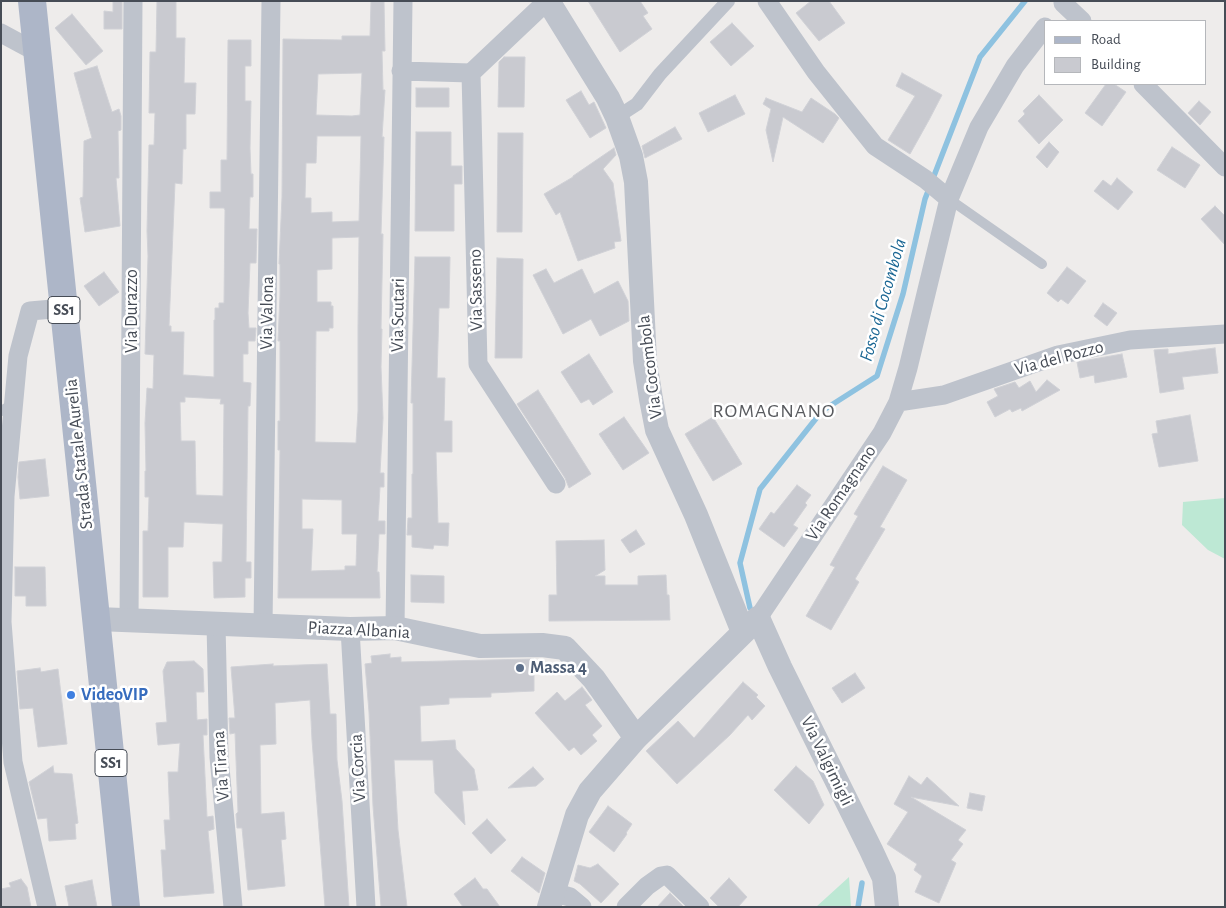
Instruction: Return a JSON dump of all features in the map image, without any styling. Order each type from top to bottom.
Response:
[{"type":"main road","name":"Strada Statale Aurelia","points":[[32,1],[126,907]]},
{"type":"street","name":"Via Durazzo","points":[[129,620],[132,1]]},
{"type":"street","name":"Via Valona","points":[[263,626],[271,1]]},
{"type":"street","name":"Via Scutari","points":[[395,628],[403,1]]},
{"type":"street","points":[[401,71],[471,73],[548,1]]},
{"type":"street","name":"Via Cocombola","points":[[548,1],[617,116],[636,182],[645,361],[657,430],[696,515],[751,625]]},
{"type":"street","points":[[617,116],[637,104],[660,74],[728,1]]},
{"type":"street","points":[[767,1],[816,72],[875,146],[945,196]]},
{"type":"street","points":[[1050,20],[1064,2],[1081,20]]},
{"type":"street","name":"Via Romagnano","points":[[550,902],[577,815],[590,791],[636,738],[751,625],[882,433],[898,402],[908,368],[945,196],[979,127],[1015,66],[1044,28]]},
{"type":"street","points":[[1,33],[38,54]]},
{"type":"street","name":"Via Sasseno","points":[[471,73],[478,364],[556,484]]},
{"type":"street","points":[[1144,85],[1225,168]]},
{"type":"street","points":[[48,907],[13,762],[8,705],[2,622],[7,408],[30,310],[64,308]]},
{"type":"street","name":"Via del Pozzo","points":[[898,402],[944,395],[1058,354],[1130,340],[1225,334]]},
{"type":"street","name":"Piazza Albania","points":[[97,619],[350,630],[395,628],[480,646],[542,645],[565,648],[594,679],[636,738]]},
{"type":"street","name":"Via Tirana","points":[[216,624],[219,757],[234,907]]},
{"type":"street","name":"Via Valgimigli","points":[[751,625],[780,667],[871,850],[884,878],[887,907]]},
{"type":"street","name":"Via Corcia","points":[[350,630],[366,907]]},
{"type":"street","points":[[626,907],[647,886],[661,876],[667,875],[700,907]]},
{"type":"street","points":[[550,902],[564,895],[570,897],[582,907]]},
{"type":"lane","points":[[945,196],[1042,264]]},
{"type":"green space","points":[[1225,498],[1225,559],[1208,550],[1182,525],[1183,502]]},
{"type":"green space","points":[[849,877],[851,907],[816,907]]},
{"type":"building","points":[[113,1],[122,1],[122,29],[104,29],[104,11],[113,12]]},
{"type":"building","points":[[157,1],[176,1],[176,38],[185,38],[184,83],[196,83],[195,114],[186,114],[186,149],[183,149],[182,184],[175,183],[169,326],[171,326],[171,332],[184,332],[183,375],[214,377],[215,308],[219,308],[219,303],[224,303],[225,210],[224,208],[210,208],[210,192],[221,192],[221,160],[227,160],[228,40],[251,40],[251,66],[245,66],[245,101],[251,101],[250,148],[251,174],[253,174],[253,197],[250,197],[249,229],[257,229],[256,263],[250,263],[248,313],[249,328],[256,328],[255,341],[248,341],[248,354],[243,354],[243,382],[251,383],[250,406],[248,406],[246,562],[251,562],[251,578],[245,578],[245,597],[214,598],[213,562],[222,562],[223,524],[184,522],[183,547],[168,547],[168,597],[143,597],[143,531],[148,531],[149,497],[145,497],[145,423],[147,388],[153,389],[154,355],[145,354],[149,145],[154,145],[155,113],[149,113],[150,52],[156,52]],"holes":[[[185,397],[221,399],[220,404],[224,404],[223,496],[196,495],[195,441],[181,441],[180,402],[185,402]]]},
{"type":"building","points":[[371,1],[384,1],[385,51],[382,51],[383,90],[385,90],[382,137],[384,137],[381,234],[383,234],[381,367],[383,418],[380,473],[384,473],[384,487],[380,487],[378,521],[385,521],[385,534],[379,534],[377,572],[379,572],[380,598],[278,598],[280,341],[278,341],[282,197],[283,39],[342,40],[342,36],[370,36]],"holes":[[[362,73],[360,115],[316,115],[318,74]],[[317,136],[361,136],[359,221],[332,222],[332,212],[311,213],[311,198],[305,198],[306,163],[316,163]],[[359,237],[358,411],[356,443],[315,442],[316,331],[329,331],[329,328],[333,328],[333,306],[331,306],[331,302],[317,302],[317,270],[332,269],[332,238]],[[302,499],[342,500],[342,534],[357,534],[356,566],[345,566],[345,570],[311,571],[313,529],[302,529]]]},
{"type":"building","points":[[588,1],[640,1],[648,13],[643,16],[652,29],[620,52]]},
{"type":"building","points":[[811,1],[829,1],[845,23],[819,41],[796,13]]},
{"type":"building","points":[[72,14],[103,51],[86,65],[55,28]]},
{"type":"building","points":[[732,23],[754,46],[731,66],[710,42]]},
{"type":"building","points":[[504,57],[525,57],[524,107],[498,107],[499,62]]},
{"type":"building","points":[[97,66],[112,112],[119,109],[121,116],[121,130],[118,131],[119,178],[116,178],[120,226],[85,232],[80,198],[83,197],[84,141],[92,138],[74,73]]},
{"type":"building","points":[[902,73],[942,95],[910,154],[888,140],[915,96],[896,86]]},
{"type":"building","points":[[1105,85],[1116,85],[1126,92],[1102,126],[1085,113]]},
{"type":"building","points":[[416,88],[449,88],[449,107],[416,107]]},
{"type":"building","points":[[581,91],[589,105],[594,102],[606,128],[590,138],[566,100]]},
{"type":"building","points":[[735,95],[745,114],[708,132],[699,113]]},
{"type":"building","points":[[1039,95],[1063,120],[1039,144],[1018,121],[1025,114],[1023,111]]},
{"type":"building","points":[[766,98],[802,112],[811,98],[839,118],[823,143],[783,117],[773,162],[766,130],[771,109],[763,104]]},
{"type":"building","points":[[1199,101],[1211,112],[1200,125],[1188,113]]},
{"type":"building","points":[[675,127],[682,139],[645,158],[642,146]]},
{"type":"building","points":[[416,132],[451,132],[451,166],[462,166],[462,184],[454,184],[454,231],[415,231]]},
{"type":"building","points":[[498,133],[523,133],[522,232],[497,232]]},
{"type":"building","points":[[1049,142],[1059,152],[1047,168],[1036,157]]},
{"type":"building","points":[[1172,147],[1200,165],[1185,188],[1157,170]]},
{"type":"building","points":[[614,148],[616,155],[603,169],[613,183],[621,241],[614,242],[615,248],[578,261],[560,212],[556,215],[544,194],[573,177]]},
{"type":"building","points":[[1117,178],[1133,192],[1118,210],[1094,191],[1103,180],[1111,186]]},
{"type":"building","points":[[1215,206],[1225,216],[1225,245],[1201,219]]},
{"type":"building","points":[[415,257],[450,257],[449,308],[439,308],[437,378],[445,378],[444,421],[452,421],[452,452],[436,452],[438,523],[449,523],[448,546],[434,545],[433,549],[412,547],[412,535],[407,535],[408,518],[412,518],[413,403],[411,403]]},
{"type":"building","points":[[497,258],[523,259],[522,358],[495,358]]},
{"type":"building","points":[[1067,267],[1086,281],[1068,304],[1061,299],[1058,302],[1047,293]]},
{"type":"building","points":[[546,269],[554,283],[582,269],[594,294],[618,281],[628,301],[629,321],[600,336],[591,319],[563,334],[533,275]]},
{"type":"building","points":[[104,272],[119,292],[99,306],[84,286]]},
{"type":"building","points":[[1103,303],[1117,313],[1107,326],[1094,316]]},
{"type":"building","points":[[1215,348],[1218,373],[1182,377],[1184,389],[1160,393],[1154,350],[1168,349],[1168,354]]},
{"type":"building","points":[[589,354],[613,392],[593,405],[589,399],[581,403],[561,372]]},
{"type":"building","points":[[1122,354],[1127,377],[1095,383],[1094,375],[1080,378],[1077,362]]},
{"type":"building","points":[[1047,380],[1060,390],[1022,411],[1021,408],[1012,412],[1010,409],[995,417],[987,402],[998,396],[994,389],[1015,382],[1019,388],[1030,381],[1036,392]]},
{"type":"building","points":[[538,390],[591,474],[569,488],[565,478],[517,404]]},
{"type":"building","points":[[1190,415],[1198,461],[1159,467],[1152,434],[1158,433],[1156,421]]},
{"type":"building","points":[[624,417],[649,453],[623,470],[599,434]]},
{"type":"building","points":[[713,417],[742,464],[713,481],[685,434]]},
{"type":"building","points":[[45,459],[49,496],[20,499],[19,462]]},
{"type":"building","points":[[883,466],[907,480],[880,527],[885,529],[855,579],[859,582],[831,630],[806,616],[835,567],[830,565],[858,516],[854,514]]},
{"type":"building","points":[[797,485],[811,495],[805,503],[807,505],[793,525],[798,528],[784,547],[759,529],[771,512],[774,514]]},
{"type":"building","points":[[636,530],[645,544],[630,553],[621,540]]},
{"type":"building","points":[[604,540],[605,570],[595,576],[605,576],[605,585],[638,585],[638,576],[666,575],[670,620],[549,621],[549,595],[557,595],[556,541]]},
{"type":"building","points":[[15,567],[45,567],[46,606],[26,606],[26,596],[15,596]]},
{"type":"building","points":[[411,575],[444,576],[444,603],[411,602]]},
{"type":"building","points":[[390,654],[390,658],[401,657],[401,662],[534,659],[534,691],[491,693],[491,697],[449,698],[449,704],[420,706],[421,742],[455,740],[456,749],[474,769],[478,790],[462,791],[465,825],[435,793],[433,760],[394,760],[398,830],[407,907],[381,907],[373,806],[365,664],[372,663],[371,656]]},
{"type":"building","points":[[194,661],[203,669],[204,692],[196,692],[197,720],[207,719],[207,735],[203,735],[207,817],[213,816],[214,829],[208,831],[214,893],[164,897],[161,850],[166,850],[164,820],[170,820],[168,772],[178,772],[180,743],[158,745],[156,723],[167,722],[163,671],[167,662]]},
{"type":"building","points":[[273,664],[273,666],[327,664],[330,714],[336,714],[337,760],[342,801],[349,907],[325,907],[310,700],[275,703],[276,744],[260,745],[261,814],[284,812],[286,839],[281,840],[285,886],[248,890],[242,828],[237,828],[235,733],[230,734],[229,718],[235,718],[231,667]]},
{"type":"building","points":[[40,668],[41,672],[58,669],[67,744],[38,747],[33,708],[20,709],[17,671]]},
{"type":"building","points":[[855,673],[865,688],[842,703],[832,688]]},
{"type":"building","points":[[743,682],[758,695],[756,697],[765,706],[752,720],[748,715],[730,735],[677,784],[646,751],[678,721],[694,738]]},
{"type":"building","points":[[582,687],[592,700],[585,705],[602,726],[592,735],[597,741],[581,755],[574,747],[569,751],[535,713],[557,692],[565,701]]},
{"type":"building","points":[[53,766],[54,773],[72,774],[78,823],[75,824],[76,839],[49,841],[47,818],[38,819],[29,782]]},
{"type":"building","points":[[796,766],[813,781],[824,805],[809,824],[774,790]]},
{"type":"building","points":[[533,767],[544,779],[536,786],[508,788]]},
{"type":"building","points":[[909,776],[921,785],[927,777],[959,806],[911,797],[966,830],[958,840],[963,844],[951,860],[956,863],[939,903],[915,892],[922,876],[914,870],[917,864],[887,844],[908,812],[894,804]]},
{"type":"building","points":[[970,793],[985,796],[982,811],[967,808]]},
{"type":"building","points":[[608,806],[632,824],[614,852],[589,832]]},
{"type":"building","points":[[487,819],[506,840],[491,854],[472,833]]},
{"type":"building","points":[[522,857],[545,873],[539,893],[511,871]]},
{"type":"building","points":[[598,864],[619,884],[601,903],[574,881],[578,865],[590,868]]},
{"type":"building","points":[[475,878],[483,889],[487,889],[500,907],[463,907],[454,894]]},
{"type":"building","points":[[729,878],[747,897],[738,907],[719,907],[710,898]]},
{"type":"building","points":[[21,879],[27,887],[31,907],[1,907],[1,889],[11,887],[9,883]]},
{"type":"building","points":[[92,880],[97,907],[69,907],[65,886]]},
{"type":"building","points":[[670,893],[684,907],[657,907]]},
{"type":"waterway","name":"Fosso di Cocombola","points":[[750,608],[740,563],[760,489],[822,411],[877,376],[903,294],[925,199],[980,57],[1025,1]]},
{"type":"waterway","name":"Fosso di Cocombola","points":[[858,907],[862,883]]},
{"type":"place","name":"Massa 4","points":[[520,668]]},
{"type":"place","name":"VideoVIP","points":[[71,695]]},
{"type":"district","name":"ROMAGNANO","points":[[774,411]]}]
